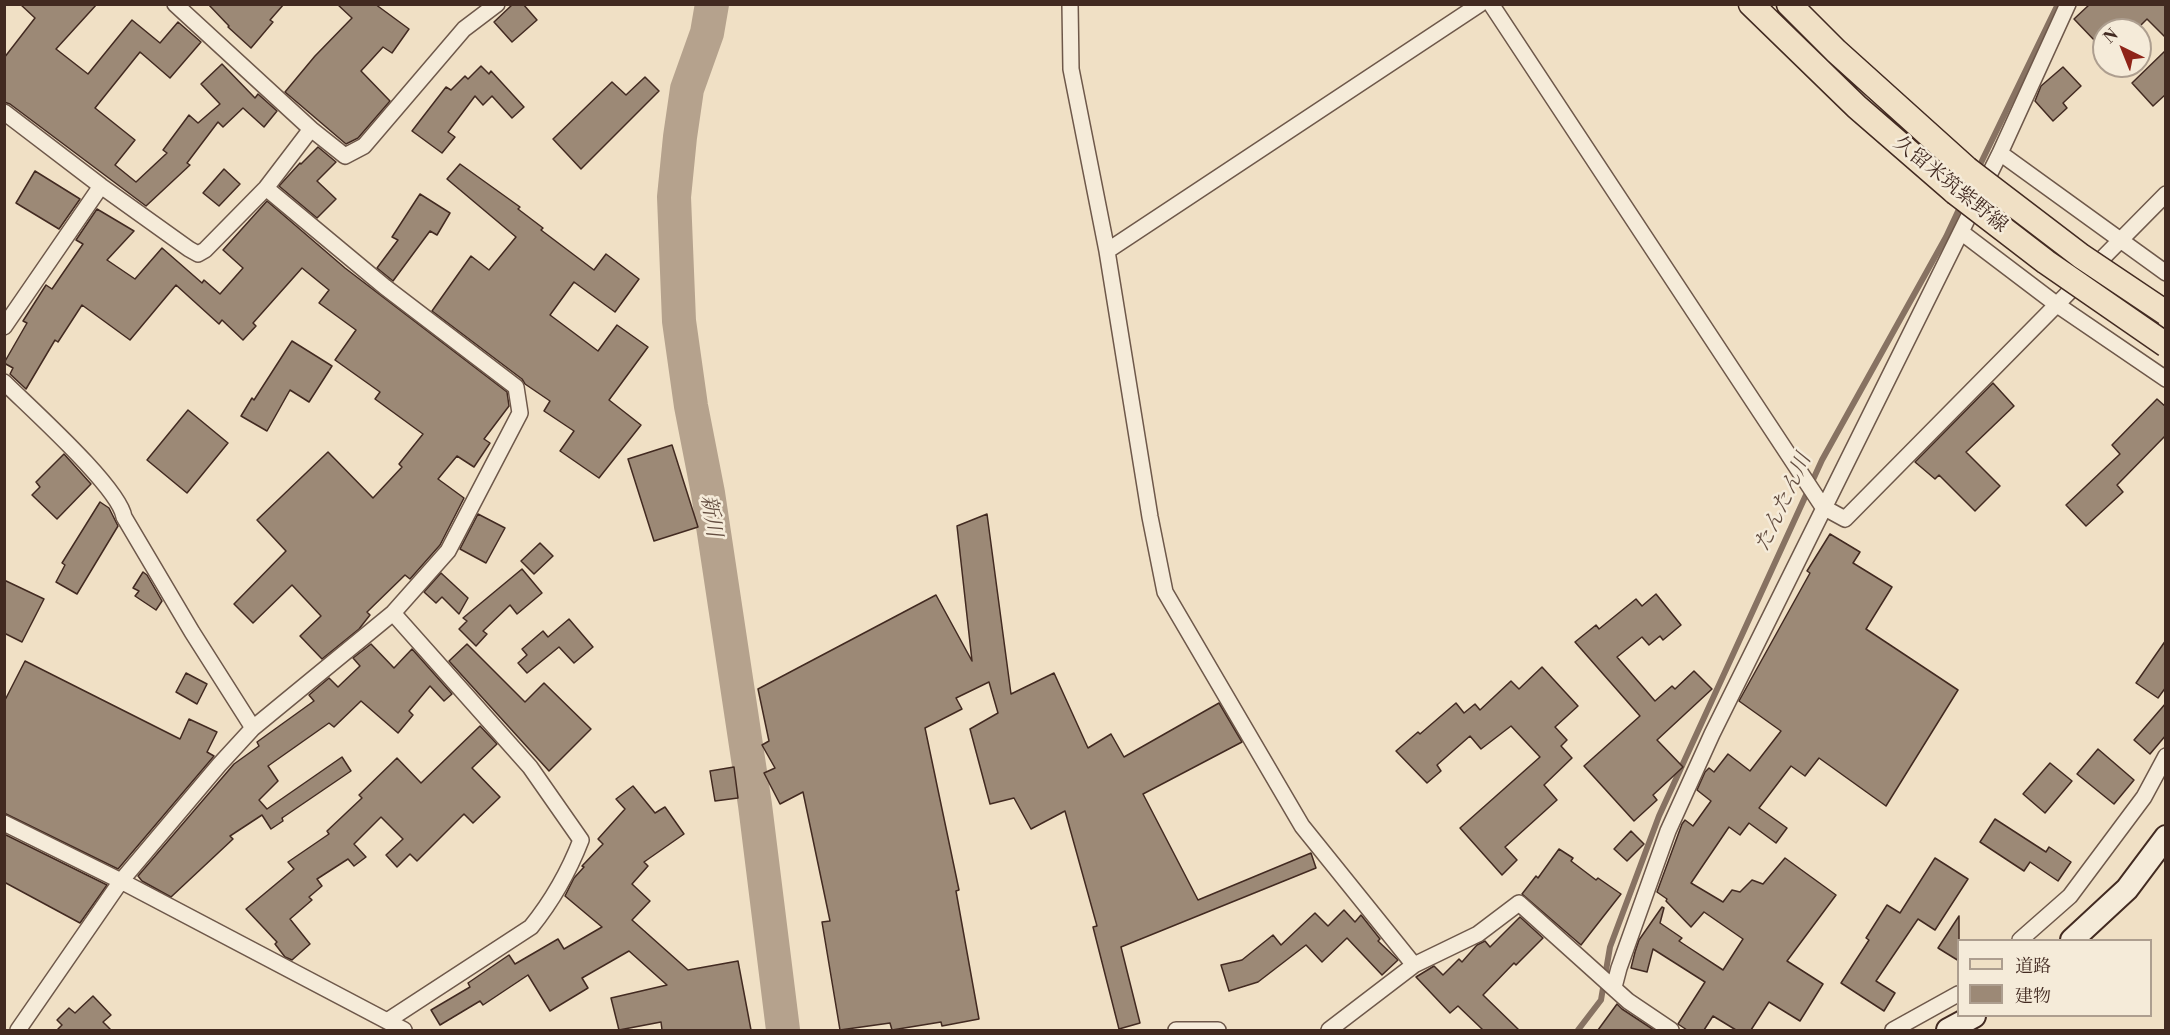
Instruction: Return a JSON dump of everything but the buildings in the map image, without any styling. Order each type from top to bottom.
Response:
[{"type":"main road","name":"久留米筑紫野線","points":[[1751,4],[1857,107],[1955,192],[2046,262],[2166,345]]},
{"type":"main road","name":"久留米筑紫野線","points":[[1789,4],[1836,51],[1967,169],[2081,256],[2166,313]]},
{"type":"street","points":[[175,4],[311,129],[345,156],[364,146],[464,28],[497,4]]},
{"type":"street","points":[[1070,4],[1071,69],[1107,251],[1150,517],[1165,592],[1302,826],[1414,965]]},
{"type":"street","points":[[1107,251],[1480,4]]},
{"type":"street","points":[[1491,4],[1824,507],[1845,519],[2166,194]]},
{"type":"street","points":[[1614,987],[1618,968],[1668,831],[1712,734],[2000,153],[2068,4]]},
{"type":"street","points":[[4,112],[101,186],[198,254],[205,250],[266,189],[311,129]]},
{"type":"street","points":[[2000,153],[2166,273]]},
{"type":"street","points":[[4,327],[101,186]]},
{"type":"street","points":[[18,1030],[121,881],[252,728],[393,613],[448,551],[520,413],[516,387],[385,287],[266,189]]},
{"type":"street","points":[[1960,232],[2055,304],[2166,379]]},
{"type":"street","points":[[4,382],[102,479],[123,509],[124,517],[252,728]]},
{"type":"street","points":[[387,1021],[531,927],[545,910],[561,883],[581,840],[530,767],[393,613]]},
{"type":"street","points":[[2021,939],[2070,896],[2144,797],[2166,756]]},
{"type":"street","points":[[4,823],[121,881],[404,1030]]},
{"type":"street","points":[[2073,939],[2127,888],[2166,837]]},
{"type":"street","points":[[1329,1030],[1414,965],[1478,934],[1519,903],[1628,1001],[1671,1030]]},
{"type":"street","points":[[1893,1030],[1957,994]]},
{"type":"street","points":[[1948,1030],[1972,1017]]},
{"type":"street","points":[[1176,1030],[1218,1030]]},
{"type":"waterway","name":"新川","points":[[712,4],[707,33],[687,89],[680,137],[674,197],[679,321],[691,406],[708,493],[755,805],[783,1030]]},
{"type":"waterway","name":"たんたん川","points":[[1977,171],[2058,4]]},
{"type":"waterway","name":"たんたん川","points":[[1578,1030],[1601,1000],[1610,947],[1659,816],[1822,460],[1946,237],[1961,205]]}]
